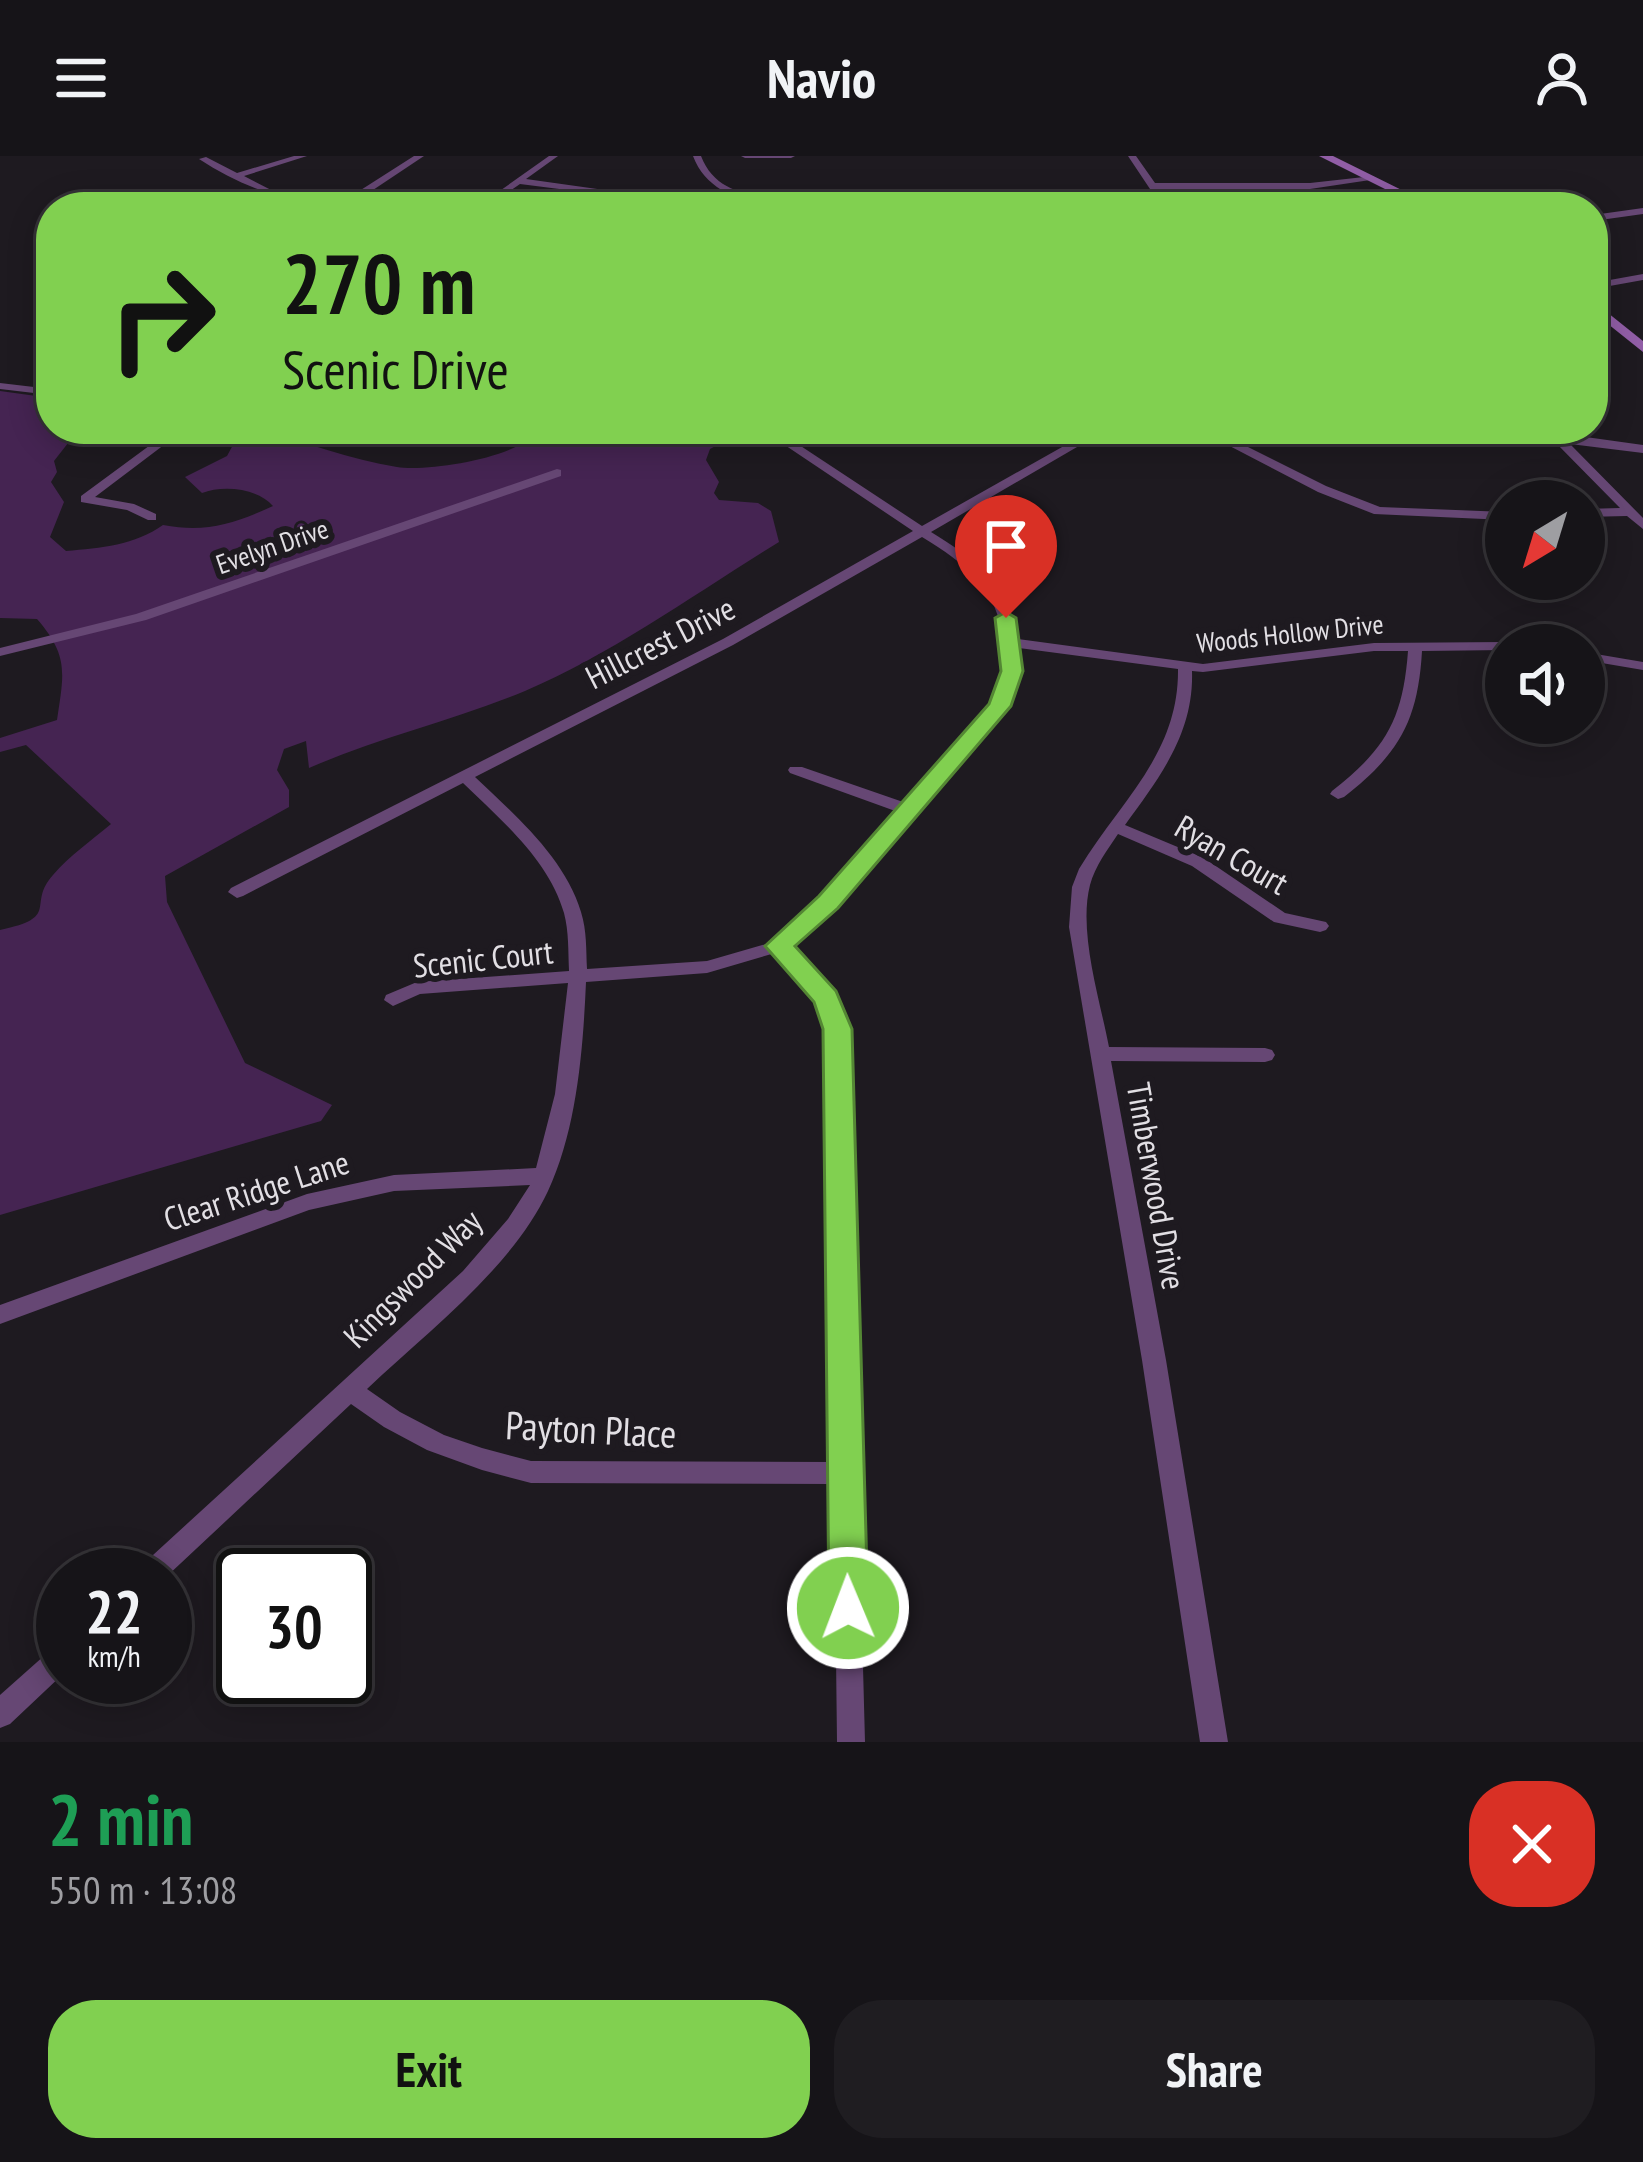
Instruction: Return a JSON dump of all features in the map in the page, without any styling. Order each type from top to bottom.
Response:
[{"type":"main road","points":[[1308,156],[1393,192]]},
{"type":"main road","points":[[1324,156],[1386,192]]},
{"type":"main road","points":[[1608,303],[1641,339]]},
{"type":"main road","points":[[1608,315],[1641,339]]},
{"type":"street","points":[[235,176],[303,156]]},
{"type":"street","points":[[363,192],[420,156]]},
{"type":"street","points":[[504,192],[554,156]]},
{"type":"street","points":[[697,156],[703,176],[721,187],[746,192]]},
{"type":"street","points":[[745,156],[791,156]]},
{"type":"street","points":[[1132,156],[1155,192]]},
{"type":"street","points":[[203,159],[269,192]]},
{"type":"street","points":[[520,181],[606,192]]},
{"type":"street","points":[[1151,186],[1366,181]]},
{"type":"street","points":[[1608,216],[1643,211]]},
{"type":"street","points":[[1608,284],[1643,278]]},
{"type":"street","points":[[0,386],[36,390]]},
{"type":"street","points":[[152,517],[130,507],[85,499],[159,444]]},
{"type":"street","points":[[790,444],[922,532],[995,591],[1010,642],[1012,671],[1006,694],[909,810],[829,902],[779,946],[826,998],[838,1029],[851,1742]]},
{"type":"street","name":"Hillcrest Drive","points":[[237,892],[728,642],[1076,444]]},
{"type":"street","points":[[1232,444],[1378,512],[1485,515]]},
{"type":"street","points":[[1563,444],[1643,525]]},
{"type":"street","points":[[1596,444],[1643,448]]},
{"type":"street","name":"Evelyn Drive","points":[[0,652],[141,617],[557,473]]},
{"type":"street","points":[[1605,513],[1630,512]]},
{"type":"street","name":"Woods Hollow Drive","points":[[1010,642],[1185,668],[1239,666],[1357,648],[1485,646]]},
{"type":"street","points":[[1338,794],[1376,767],[1398,735],[1406,716],[1415,646]]},
{"type":"street","points":[[1605,660],[1643,666]]},
{"type":"street","name":"Timberwood Drive","points":[[1185,668],[1186,695],[1178,730],[1088,869],[1078,906],[1214,1742]]},
{"type":"street","points":[[796,770],[909,810]]},
{"type":"street","name":"Kingswood Way","points":[[180,1548],[493,1253],[543,1176],[580,978],[577,929],[564,894],[536,851],[464,776]]},
{"type":"street","name":"Ryan Court","points":[[1116,826],[1198,862],[1280,918],[1320,926]]},
{"type":"street","name":"Scenic Court","points":[[393,1000],[417,988],[707,967],[779,946]]},
{"type":"street","points":[[1101,1054],[1265,1055]]},
{"type":"street","name":"Clear Ridge Lane","points":[[0,1315],[307,1202],[394,1183],[543,1176]]},
{"type":"street","name":"Payton Place","points":[[351,1390],[386,1417],[434,1442],[480,1461],[531,1472],[845,1473]]},
{"type":"street","points":[[0,1714],[36,1681]]},
{"type":"shaded area","points":[[0,391],[36,396],[36,444],[67,444],[54,461],[57,472],[51,482],[64,502],[50,537],[66,551],[129,541],[163,525],[219,525],[273,506],[239,490],[202,493],[185,477],[227,456],[233,444],[306,444],[412,468],[452,465],[520,444],[719,444],[710,449],[706,460],[719,482],[714,493],[719,500],[758,503],[771,511],[779,542],[623,641],[525,691],[309,768],[306,741],[284,749],[277,770],[289,790],[289,807],[165,876],[167,902],[245,1063],[332,1105],[321,1121],[0,1215],[0,930],[37,915],[53,875],[111,824],[26,745],[0,752],[0,738],[57,720],[62,666],[55,644],[37,619],[0,618]]},
{"type":"route","points":[[848,1608],[838,1029],[826,998],[779,946],[829,902],[999,706],[1012,671],[1006,618]]}]
